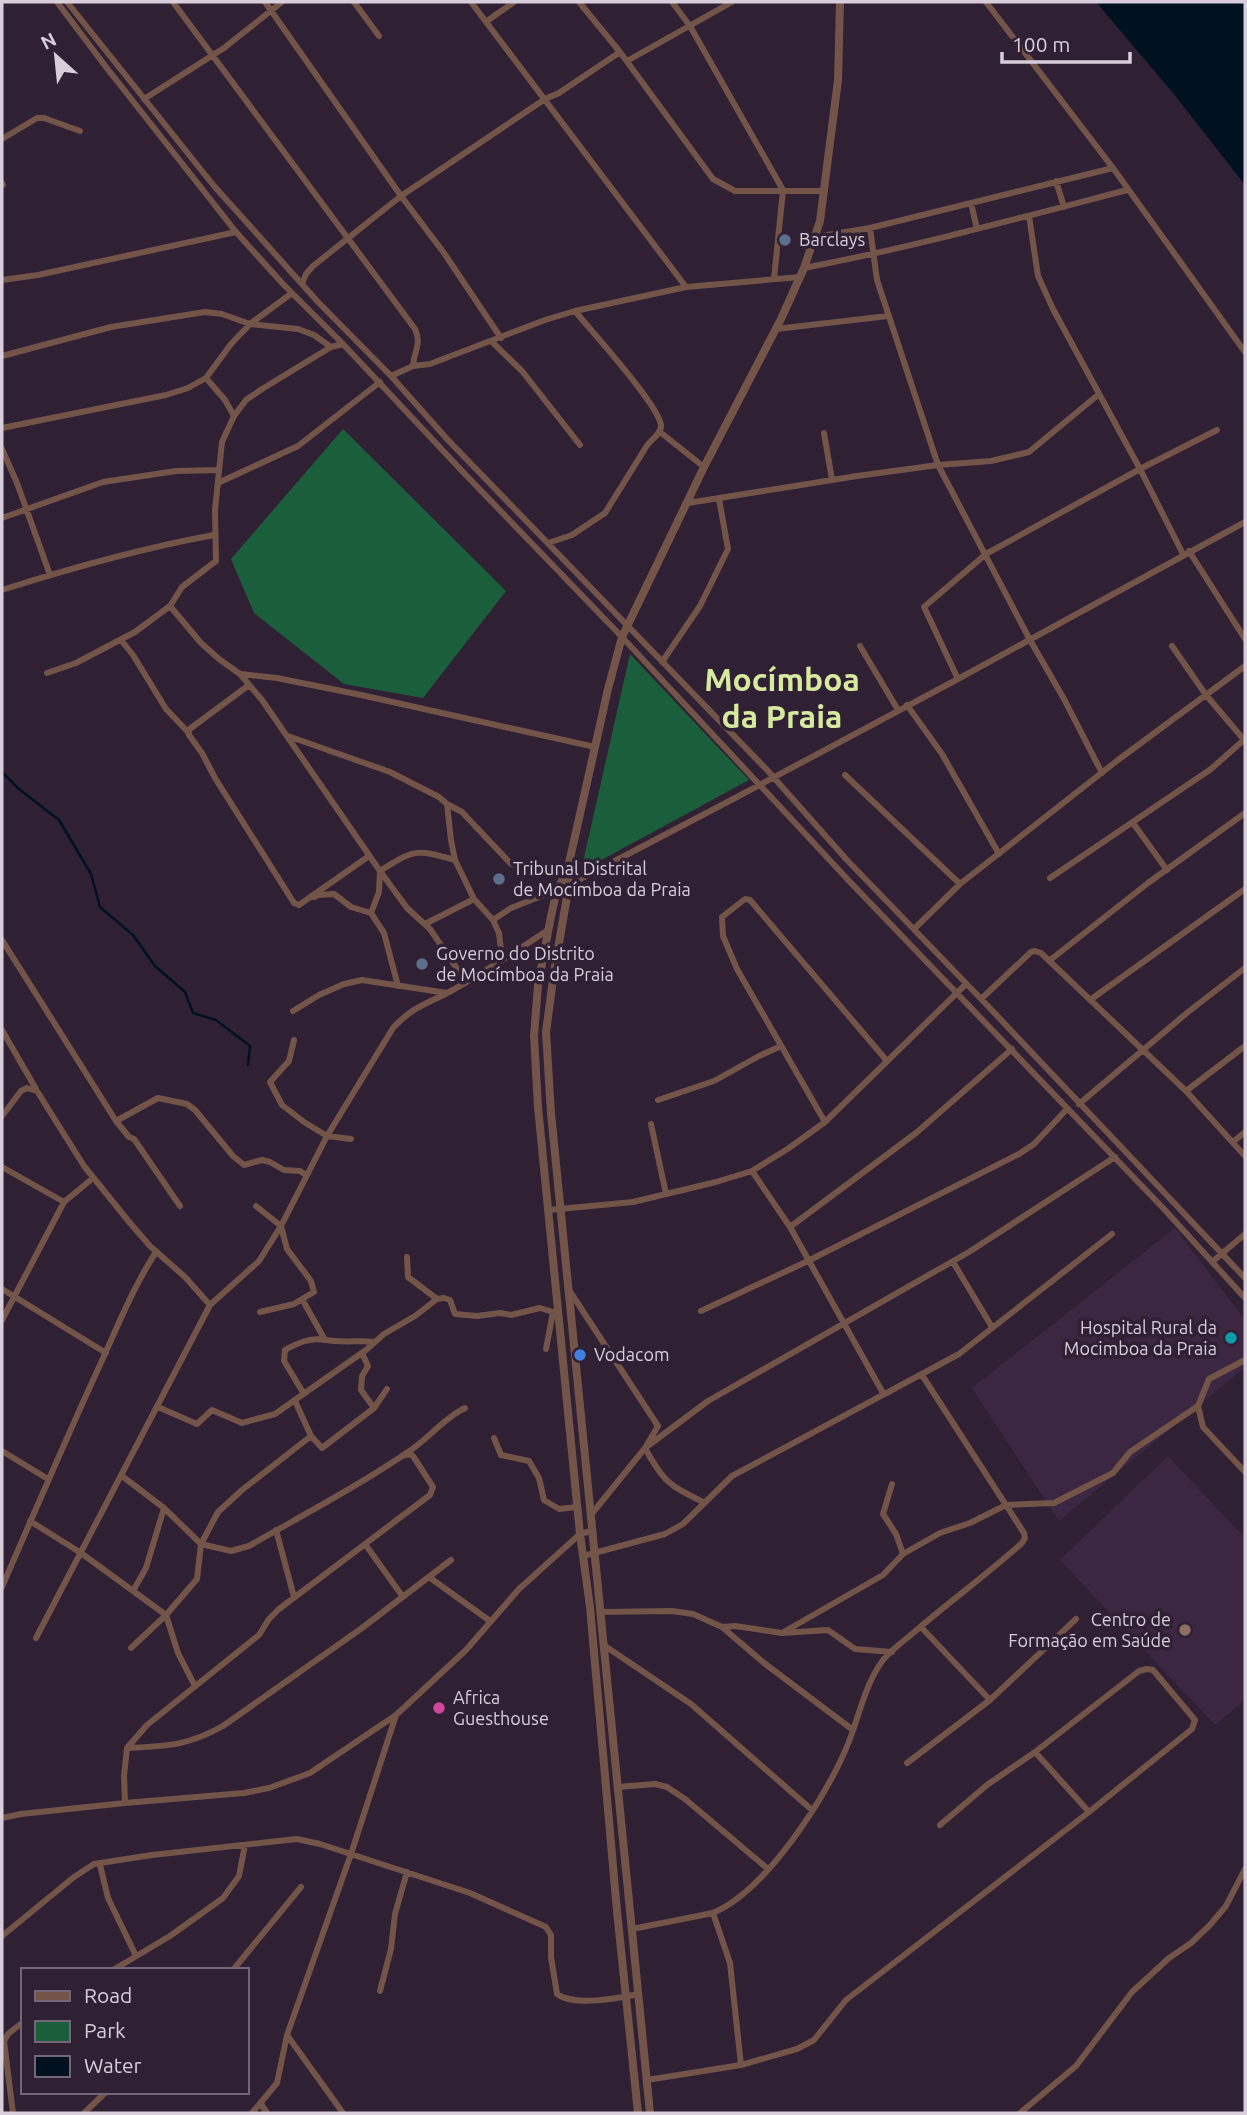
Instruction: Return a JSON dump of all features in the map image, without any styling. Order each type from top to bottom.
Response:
[{"type":"street","points":[[57,2],[236,232],[622,637],[851,883],[1115,1157],[1245,1298]]},
{"type":"street","points":[[67,2],[214,186],[302,284],[391,376],[447,439],[773,777],[860,873],[1245,1278]]},
{"type":"street","points":[[173,2],[415,329],[419,342],[413,366]]},
{"type":"street","points":[[265,2],[444,253],[501,338]]},
{"type":"street","points":[[144,99],[213,55],[282,2]]},
{"type":"street","points":[[354,2],[379,36]]},
{"type":"street","points":[[471,2],[686,287]]},
{"type":"street","points":[[487,21],[514,2]]},
{"type":"street","points":[[579,2],[627,61],[713,179],[734,191],[823,191]]},
{"type":"street","points":[[672,2],[690,26],[783,190],[774,279]]},
{"type":"street","points":[[627,61],[732,2]]},
{"type":"street","points":[[650,2113],[605,1646],[591,1531],[551,1114],[546,1032],[569,886],[568,872],[622,637],[704,467],[776,329],[804,268],[820,221],[838,80],[840,2]]},
{"type":"street","points":[[986,2],[1113,168],[1245,352]]},
{"type":"street","points":[[302,284],[313,266],[401,196],[620,52]]},
{"type":"street","points":[[2,139],[37,118],[80,131]]},
{"type":"street","points":[[815,237],[870,228],[1113,168]]},
{"type":"street","points":[[1056,181],[1064,207]]},
{"type":"street","points":[[804,268],[977,229],[1127,190]]},
{"type":"street","points":[[971,204],[977,229]]},
{"type":"street","points":[[1029,216],[1038,276],[1053,309],[1186,553],[1245,639]]},
{"type":"street","points":[[870,228],[877,280],[938,465],[1102,773]]},
{"type":"street","points":[[2,280],[38,275],[236,232]]},
{"type":"street","points":[[391,376],[545,320],[575,312],[686,287],[800,277]]},
{"type":"street","points":[[2,428],[166,395],[188,388],[206,378],[250,324],[292,293]]},
{"type":"street","points":[[2,356],[111,327],[205,312],[222,314],[250,324],[298,329],[314,335],[331,347]]},
{"type":"street","points":[[548,542],[572,535],[605,513],[651,440],[660,432],[661,423],[643,393],[575,312]]},
{"type":"street","points":[[776,329],[888,316]]},
{"type":"street","points":[[491,341],[522,371],[580,445]]},
{"type":"street","points":[[47,673],[76,663],[135,632],[170,606],[182,587],[215,561],[217,555],[214,535],[222,442],[234,416],[246,400],[262,389],[331,347],[343,344]]},
{"type":"street","points":[[206,378],[225,400],[234,416]]},
{"type":"street","points":[[218,483],[298,446],[380,382]]},
{"type":"street","points":[[688,503],[938,465],[991,461],[1029,452],[1099,394]]},
{"type":"street","points":[[958,679],[924,607],[986,554],[1217,430]]},
{"type":"street","points":[[660,432],[704,467]]},
{"type":"street","points":[[824,433],[832,480]]},
{"type":"street","points":[[2,449],[50,575]]},
{"type":"street","points":[[2,518],[103,482],[176,471],[219,470]]},
{"type":"street","points":[[662,662],[699,606],[728,550],[719,499]]},
{"type":"street","points":[[493,920],[511,908],[569,886],[760,785],[1245,522]]},
{"type":"street","points":[[2,590],[176,542],[214,535]]},
{"type":"street","points":[[547,559],[556,551]]},
{"type":"street","points":[[170,606],[201,643],[240,674],[262,699],[369,856],[407,908],[425,924],[466,982]]},
{"type":"street","points":[[121,640],[166,709],[188,732],[248,832],[294,903],[299,905]]},
{"type":"street","points":[[860,646],[898,710]]},
{"type":"street","points":[[1051,878],[1211,769],[1245,740],[1206,695],[1172,646]]},
{"type":"street","points":[[914,929],[960,884],[999,853],[1245,666]]},
{"type":"street","points":[[240,674],[277,678],[373,697],[595,747]]},
{"type":"street","points":[[188,732],[249,685]]},
{"type":"street","points":[[907,705],[937,746],[999,853]]},
{"type":"street","points":[[288,736],[390,772],[439,797],[462,812],[511,864],[568,872]]},
{"type":"street","points":[[845,775],[960,884]]},
{"type":"street","points":[[447,804],[455,860],[474,899],[493,920],[499,933],[501,950],[498,964]]},
{"type":"street","points":[[1049,961],[1245,813]]},
{"type":"street","points":[[1133,823],[1167,870]]},
{"type":"street","points":[[380,871],[415,852],[455,860]]},
{"type":"street","points":[[299,905],[369,856]]},
{"type":"street","points":[[371,914],[379,892],[380,871]]},
{"type":"street","points":[[568,872],[557,890],[538,985],[534,1036],[538,1107],[638,2113]]},
{"type":"street","points":[[851,883],[860,873]]},
{"type":"street","points":[[1090,1000],[1245,889]]},
{"type":"street","points":[[299,905],[318,895],[334,894],[351,907],[371,914],[384,933],[398,986]]},
{"type":"street","points":[[425,924],[474,899]]},
{"type":"street","points":[[825,1122],[737,969],[723,936],[722,917],[745,899],[750,900],[887,1061]]},
{"type":"street","points":[[36,1638],[210,1305],[259,1261],[281,1226],[327,1136],[393,1028],[405,1015],[422,1004],[448,993],[498,964],[548,930]]},
{"type":"street","points":[[2,940],[116,1121],[128,1137],[134,1139],[180,1206]]},
{"type":"street","points":[[981,999],[1031,952],[1041,953],[1186,1091],[1245,1156]]},
{"type":"street","points":[[1079,1104],[1245,968]]},
{"type":"street","points":[[293,1011],[319,995],[353,981],[362,980],[448,993]]},
{"type":"street","points":[[549,1210],[632,1202],[752,1171],[825,1122],[966,984]]},
{"type":"street","points":[[2,1030],[37,1091],[93,1178],[156,1252],[185,1277],[210,1305]]},
{"type":"street","points":[[294,1040],[289,1061],[270,1082],[282,1105],[327,1136],[351,1139]]},
{"type":"street","points":[[658,1100],[713,1081],[781,1046]]},
{"type":"street","points":[[1186,1091],[1245,1046]]},
{"type":"street","points":[[790,1227],[916,1133],[1012,1049]]},
{"type":"street","points":[[2,1116],[21,1091],[27,1088],[37,1091]]},
{"type":"street","points":[[116,1121],[158,1098],[187,1104],[244,1165],[262,1160],[284,1170],[300,1171],[306,1175]]},
{"type":"street","points":[[701,1311],[808,1261],[1019,1154],[1034,1143],[1067,1109]]},
{"type":"street","points":[[651,1124],[666,1194]]},
{"type":"street","points":[[1233,1142],[1245,1132]]},
{"type":"street","points":[[645,1448],[708,1401],[953,1262],[1115,1157]]},
{"type":"street","points":[[2,1167],[64,1202]]},
{"type":"street","points":[[752,1171],[790,1227],[883,1394]]},
{"type":"street","points":[[2,1321],[64,1202],[93,1178]]},
{"type":"street","points":[[256,1206],[281,1226],[287,1249],[311,1281],[314,1292],[293,1304],[260,1312]]},
{"type":"street","points":[[583,1556],[664,1534],[682,1524],[732,1476],[958,1354],[1112,1234]]},
{"type":"street","points":[[1212,1262],[1245,1234]]},
{"type":"street","points":[[2,1587],[48,1479],[146,1268],[156,1252]]},
{"type":"street","points":[[407,1257],[408,1277],[437,1299]]},
{"type":"street","points":[[953,1262],[992,1327]]},
{"type":"street","points":[[2,1289],[106,1353]]},
{"type":"street","points":[[569,1290],[657,1426],[645,1448],[590,1516]]},
{"type":"street","points":[[302,1299],[325,1340]]},
{"type":"street","points":[[158,1407],[197,1424],[212,1410],[242,1423],[275,1414],[437,1299],[450,1300],[455,1314],[511,1315],[540,1308],[553,1312],[546,1349]]},
{"type":"street","points":[[304,1394],[284,1362],[285,1350],[301,1342],[318,1339],[342,1343],[358,1340],[375,1342]]},
{"type":"street","points":[[362,1353],[368,1366],[362,1376],[361,1390],[374,1408]]},
{"type":"street","points":[[782,1633],[883,1575],[903,1554],[940,1533],[1006,1505],[1054,1503],[1113,1473],[1130,1452],[1198,1406],[1209,1379],[1245,1360]]},
{"type":"street","points":[[632,1929],[713,1913],[724,1908],[768,1869],[789,1845],[839,1764],[873,1677],[884,1660],[1025,1538],[922,1375]]},
{"type":"street","points":[[295,1401],[311,1436],[322,1448],[374,1408],[387,1389]]},
{"type":"street","points":[[1198,1406],[1203,1427],[1245,1472]]},
{"type":"street","points":[[122,1476],[164,1508],[201,1544],[231,1551],[249,1546],[402,1456],[451,1415],[466,1408]]},
{"type":"street","points":[[131,1648],[166,1615],[197,1579],[201,1544],[218,1512],[311,1436]]},
{"type":"street","points":[[494,1438],[501,1455],[529,1461],[539,1478],[544,1500],[559,1509],[577,1507]]},
{"type":"street","points":[[645,1448],[658,1473],[673,1487],[705,1503]]},
{"type":"street","points":[[2,1451],[48,1479]]},
{"type":"street","points":[[125,1803],[127,1748],[147,1725],[228,1662],[259,1635],[269,1619],[294,1597],[432,1492],[433,1487],[413,1456],[402,1456]]},
{"type":"street","points":[[892,1484],[883,1514],[896,1534],[903,1554]]},
{"type":"street","points":[[133,1591],[146,1568],[164,1508]]},
{"type":"street","points":[[30,1521],[81,1553],[166,1615],[178,1653],[195,1686]]},
{"type":"street","points":[[276,1530],[294,1597]]},
{"type":"street","points":[[2,1818],[125,1803],[218,1796],[269,1788],[310,1773],[396,1714],[466,1650],[519,1589],[580,1534],[591,1531]]},
{"type":"street","points":[[365,1544],[403,1597]]},
{"type":"street","points":[[127,1748],[174,1746],[204,1737],[256,1704],[451,1560]]},
{"type":"street","points":[[429,1577],[490,1621]]},
{"type":"street","points":[[601,1612],[672,1611],[693,1614],[722,1627],[764,1663],[853,1730]]},
{"type":"street","points":[[907,1763],[990,1700],[1076,1619]]},
{"type":"street","points":[[722,1627],[735,1626],[782,1633],[828,1630],[855,1649],[892,1652]]},
{"type":"street","points":[[920,1627],[990,1700]]},
{"type":"street","points":[[605,1646],[691,1704],[812,1810]]},
{"type":"street","points":[[647,2080],[741,2065],[797,2049],[814,2040],[846,2000],[1089,1812],[1195,1725],[1195,1720],[1153,1670],[1139,1671],[1035,1752],[987,1785],[940,1825]]},
{"type":"street","points":[[252,2113],[277,2083],[287,2035],[351,1854],[396,1714]]},
{"type":"street","points":[[1035,1752],[1089,1812]]},
{"type":"street","points":[[606,1775],[617,1774]]},
{"type":"street","points":[[618,1787],[655,1784],[667,1787],[768,1869]]},
{"type":"street","points":[[2,1936],[85,1868],[94,1864],[297,1839],[470,1893],[546,1927],[551,1935],[559,1996],[573,2000],[639,1994]]},
{"type":"street","points":[[116,1968],[170,1936],[223,1898],[239,1876],[245,1845]]},
{"type":"street","points":[[100,1865],[108,1898],[136,1956]]},
{"type":"street","points":[[1020,2113],[1076,2066],[1132,1992],[1209,1926],[1226,1906],[1245,1869]]},
{"type":"street","points":[[380,1991],[391,1949],[395,1914],[407,1872]]},
{"type":"street","points":[[235,1968],[301,1887]]},
{"type":"street","points":[[713,1913],[730,1963],[741,2065]]},
{"type":"street","points":[[13,2113],[3,2039],[21,2024]]},
{"type":"street","points":[[287,2035],[343,2113]]},
{"type":"street","points":[[84,2113],[104,2094]]},
{"type":"street","points":[[261,2104],[267,2113]]},
{"type":"shaded area","points":[[1175,1228],[1245,1320],[1245,1367],[1059,1521],[972,1388]]},
{"type":"shaded area","name":"Centro de Formação em Saúde","points":[[1168,1456],[1245,1538],[1245,1700],[1215,1725],[1060,1560]]},
{"type":"green space","points":[[343,429],[506,591],[423,698],[344,684],[254,613],[231,559]]},
{"type":"green space","points":[[630,654],[749,780],[581,871]]},
{"type":"water","points":[[1096,2],[1245,2],[1245,185],[1173,93]]},
{"type":"waterway","points":[[2,772],[59,820],[91,874],[100,907],[133,935],[155,966],[185,992],[193,1013],[216,1020],[250,1046],[248,1065]]},
{"type":"place","name":"Barclays","points":[[785,240]]},
{"type":"place","name":"Tribunal Distrital de Mocímboa da Praia","points":[[499,879]]},
{"type":"place","name":"Governo do Distrito de Mocímboa da Praia","points":[[422,964]]},
{"type":"place","name":"Hospital Rural da Mocimboa da Praia","points":[[1231,1338]]},
{"type":"place","name":"Vodacom","points":[[580,1355]]},
{"type":"place","name":"Centro de Formação em Saúde","points":[[1185,1630]]},
{"type":"place","name":"Africa Guesthouse","points":[[439,1708]]},
{"type":"district","name":"Mocímboa da Praia","points":[[782,698]]}]
